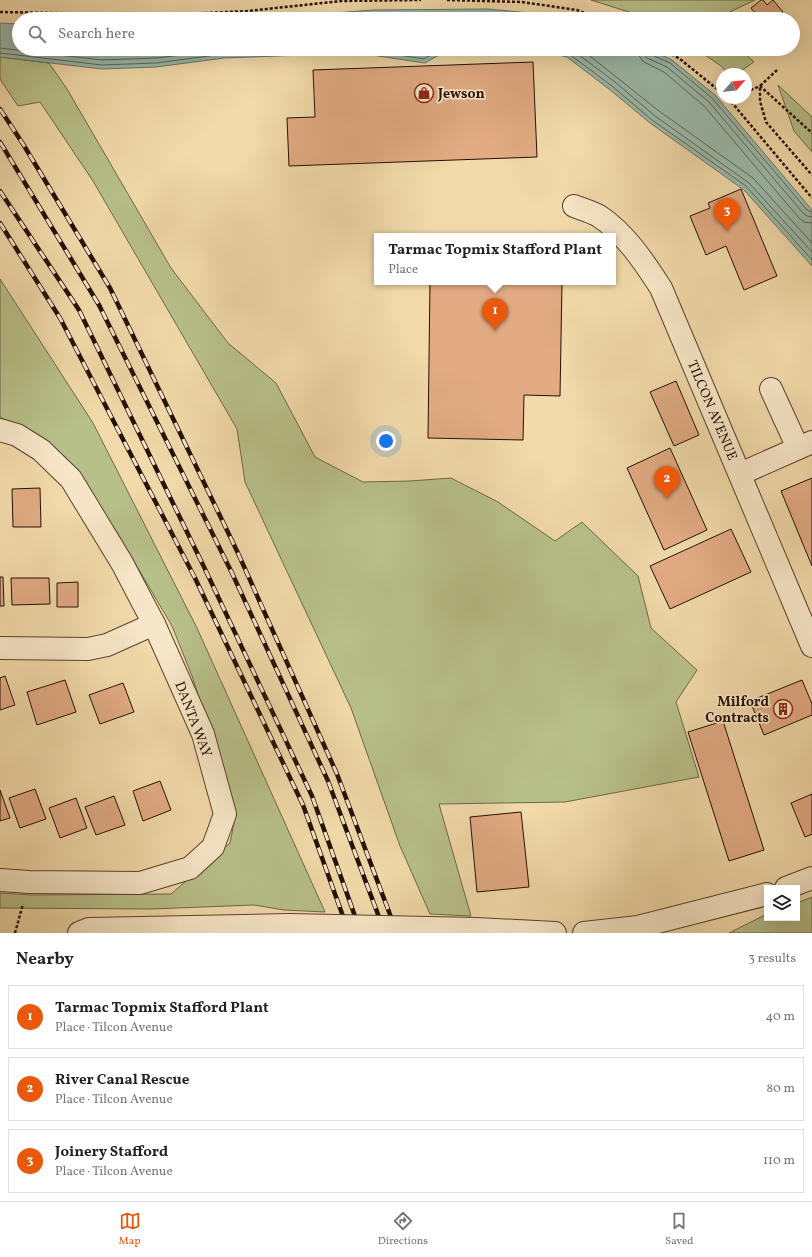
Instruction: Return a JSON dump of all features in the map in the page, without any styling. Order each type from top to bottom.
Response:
[{"type":"street","name":"TILCON AVENUE","points":[[574,206],[598,216],[617,230],[643,260],[661,288],[810,636]]},
{"type":"street","points":[[740,474],[805,445],[771,389]]},
{"type":"street","name":"DANTA WAY","points":[[0,430],[16,435],[41,450],[71,479],[122,563],[154,624],[203,734],[225,814],[213,847],[190,868],[140,883],[29,882],[0,880]]},
{"type":"street","points":[[0,648],[88,650],[107,645],[154,624]]},
{"type":"street","points":[[794,885],[812,878]]},
{"type":"street","points":[[584,933],[639,930],[764,895]]},
{"type":"street","points":[[79,933],[89,929],[289,925],[476,929],[555,933]]},
{"type":"path","points":[[227,12],[341,1],[421,0]]},
{"type":"path","points":[[447,0],[522,2],[582,12]]},
{"type":"path","points":[[0,12],[12,12]]},
{"type":"path","points":[[675,56],[716,88]]},
{"type":"path","points":[[752,89],[760,86],[777,70]]},
{"type":"path","points":[[760,86],[812,133]]},
{"type":"path","points":[[760,86],[760,101],[766,122],[812,175]]},
{"type":"path","points":[[734,104],[812,198]]},
{"type":"path","points":[[16,933],[29,882]]},
{"type":"green space","points":[[591,0],[755,0],[730,12],[629,12]]},
{"type":"green space","points":[[706,56],[748,56],[754,62],[745,68],[723,68]]},
{"type":"green space","points":[[0,57],[49,63],[67,89],[171,268],[228,343],[276,383],[315,457],[363,482],[451,478],[498,502],[555,541],[582,522],[638,576],[651,628],[697,670],[676,702],[699,777],[565,802],[439,804],[471,916],[430,914],[400,846],[351,708],[245,482],[237,429],[93,181],[40,102],[18,106],[0,79]]},
{"type":"green space","points":[[778,85],[812,117],[812,152],[794,131]]},
{"type":"green space","points":[[0,279],[93,423],[197,628],[325,912],[284,910],[254,905],[151,909],[0,908],[0,893],[31,895],[171,894],[230,843],[236,813],[192,676],[172,626],[115,529],[49,442],[0,417]]},
{"type":"green space","points":[[812,897],[812,933],[729,933],[764,916],[764,921],[800,921],[800,902]]},
{"type":"water","points":[[487,9],[520,12],[347,12],[373,10]]},
{"type":"water","points":[[0,23],[12,24],[12,56],[278,56],[224,58],[156,67],[102,69],[0,57]]},
{"type":"water","points":[[378,56],[437,56],[425,63]]},
{"type":"water","points":[[563,56],[664,56],[672,60],[715,95],[716,104],[723,104],[812,210],[812,266],[744,190],[650,123],[567,57]]},
{"type":"building","points":[[761,0],[763,0],[767,5],[773,0],[783,12],[754,12],[751,8]]},
{"type":"building","name":"Jewson","points":[[533,62],[537,157],[289,166],[287,118],[315,117],[313,70]]},
{"type":"building","points":[[741,189],[777,276],[744,290],[726,246],[706,255],[690,216],[710,208],[708,203]]},
{"type":"building","points":[[430,285],[562,285],[560,396],[524,395],[523,440],[428,438]]},
{"type":"building","points":[[676,381],[699,435],[674,446],[650,392]]},
{"type":"building","points":[[670,448],[707,530],[664,550],[627,468]]},
{"type":"building","points":[[812,478],[812,566],[781,491]]},
{"type":"building","points":[[40,488],[41,527],[13,527],[12,489]]},
{"type":"building","points":[[731,529],[751,572],[670,609],[650,566]]},
{"type":"building","points":[[0,577],[3,577],[4,606],[0,606]]},
{"type":"building","points":[[11,578],[49,578],[50,604],[12,605]]},
{"type":"building","points":[[78,582],[78,607],[57,607],[57,583]]},
{"type":"building","points":[[5,676],[15,705],[0,710],[0,678]]},
{"type":"building","points":[[65,680],[76,712],[37,725],[27,692]]},
{"type":"building","name":"Milford Contracts","points":[[802,680],[812,704],[812,715],[764,735],[750,701]]},
{"type":"building","points":[[123,683],[134,712],[100,724],[89,695]]},
{"type":"building","points":[[723,721],[764,850],[729,861],[688,732]]},
{"type":"building","points":[[160,781],[171,810],[143,821],[133,791]]},
{"type":"building","points":[[35,789],[46,819],[20,828],[9,798]]},
{"type":"building","points":[[0,790],[10,818],[0,821]]},
{"type":"building","points":[[812,794],[812,834],[805,837],[791,803]]},
{"type":"building","points":[[114,796],[125,825],[96,835],[85,807]]},
{"type":"building","points":[[76,798],[87,828],[60,838],[49,808]]},
{"type":"building","points":[[521,812],[529,887],[477,892],[470,817]]},
{"type":"railway","points":[[0,109],[23,144],[110,288],[237,551],[337,774],[397,933]]},
{"type":"railway","points":[[0,142],[99,305],[232,573],[328,781],[385,933]]},
{"type":"railway","points":[[0,191],[79,310],[205,569],[312,796],[361,933]]},
{"type":"railway","points":[[0,223],[60,318],[195,578],[303,805],[349,933]]},
{"type":"place","name":"Jewson","points":[[424,93]]},
{"type":"place","name":"Joinery Stafford","points":[[727,231]]},
{"type":"place","name":"Tarmac Topmix Stafford Plant","points":[[495,331]]},
{"type":"place","name":"River Canal Rescue","points":[[667,499]]},
{"type":"place","name":"Milford Contracts","points":[[783,709]]}]
